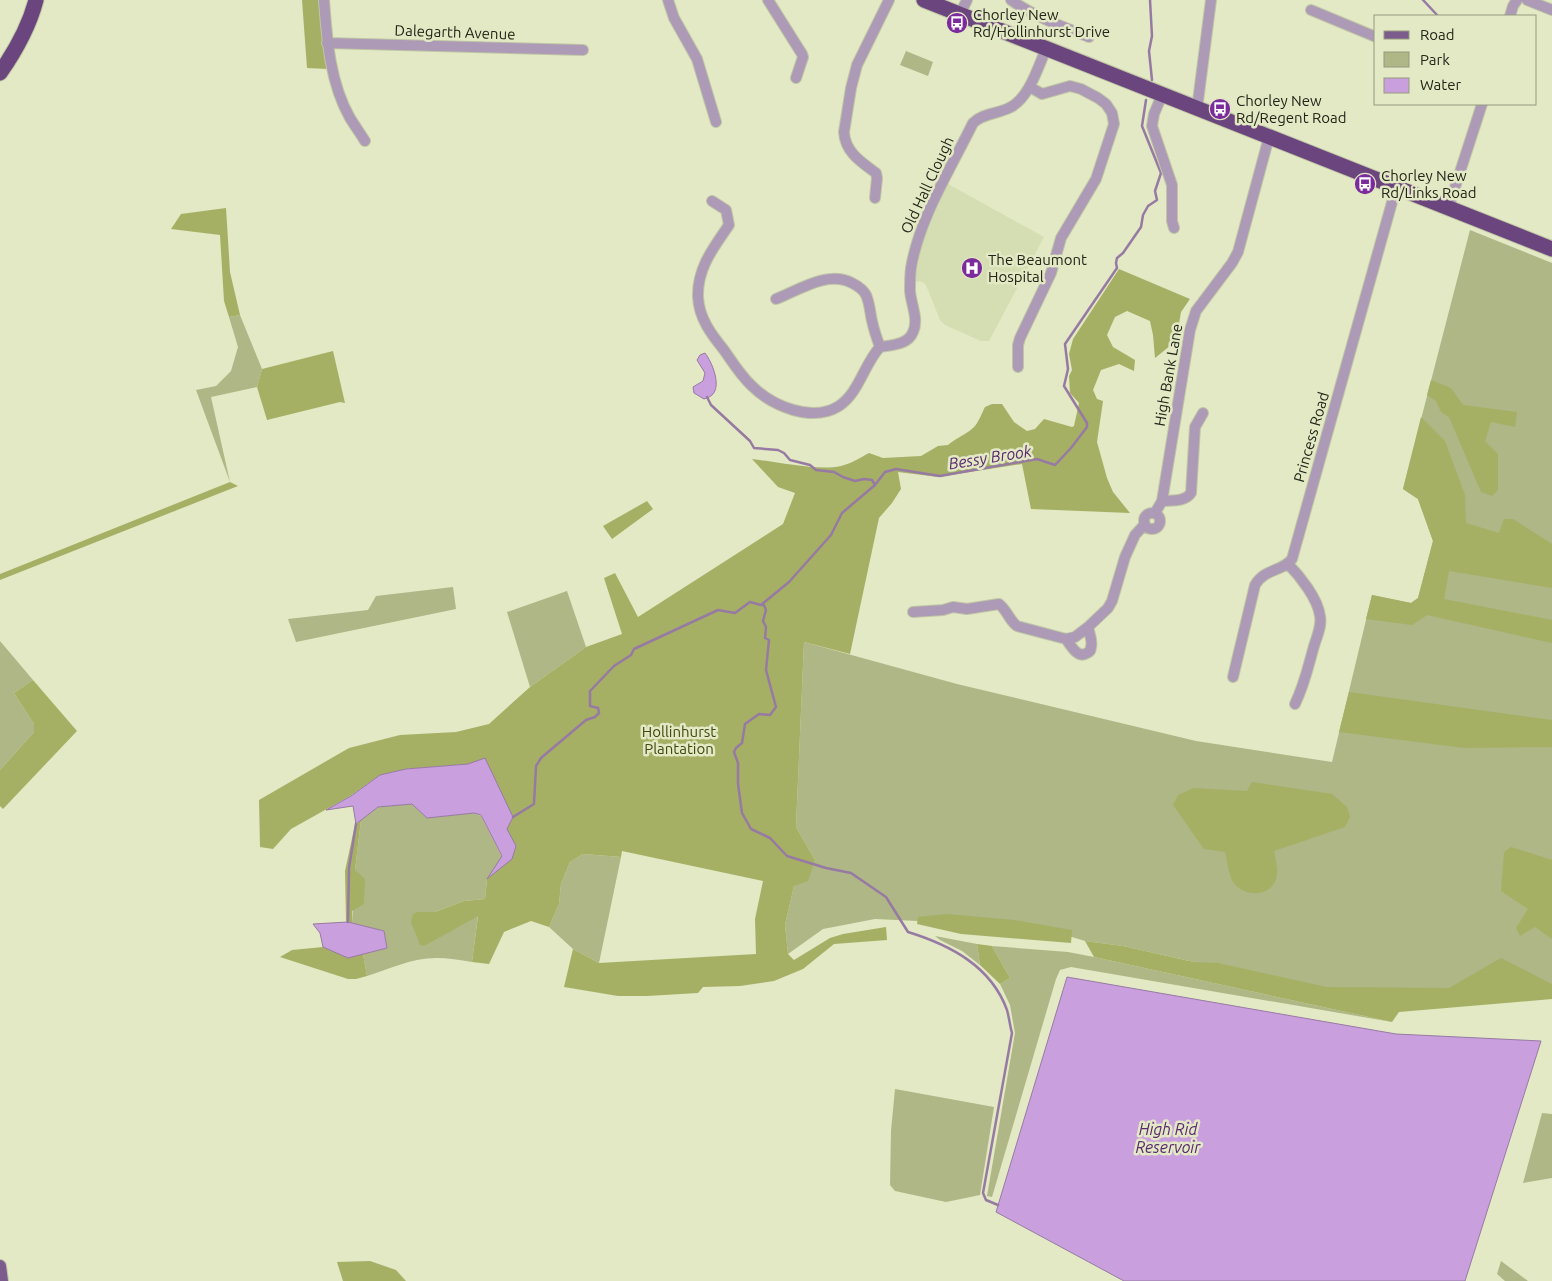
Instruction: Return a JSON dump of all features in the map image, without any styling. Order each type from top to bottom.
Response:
[{"type":"highway","points":[[0,73],[26,30],[36,0]]},
{"type":"highway","points":[[924,0],[1552,249]]},
{"type":"main road","points":[[0,1266],[2,1281]]},
{"type":"street","points":[[324,0],[327,43],[340,95],[350,118],[365,141]]},
{"type":"street","points":[[668,0],[674,18],[697,59],[716,122]]},
{"type":"street","points":[[768,0],[802,54],[796,78]]},
{"type":"street","points":[[874,198],[877,175],[855,157],[845,138],[844,132],[851,88],[857,65],[889,0]]},
{"type":"street","points":[[960,14],[967,0]]},
{"type":"street","points":[[1011,0],[1030,13],[1045,20],[1084,32]]},
{"type":"street","points":[[1197,108],[1211,0]]},
{"type":"street","points":[[1510,15],[1517,0]]},
{"type":"street","points":[[1526,0],[1552,10]]},
{"type":"street","points":[[1311,10],[1374,35]]},
{"type":"street","name":"Dalegarth Avenue","points":[[327,43],[583,50]]},
{"type":"street","name":"Old Hall Clough","points":[[880,347],[906,342],[913,334],[915,324],[910,291],[911,270],[916,243],[938,192],[973,124],[980,117],[1011,108],[1030,87],[1046,49]]},
{"type":"street","points":[[1018,367],[1018,345],[1020,338],[1051,272],[1061,238],[1096,179],[1114,124],[1112,113],[1106,104],[1082,89],[1070,86],[1042,94],[1030,87]]},
{"type":"street","points":[[1162,95],[1154,114],[1152,126],[1172,185],[1172,221],[1175,229]]},
{"type":"street","points":[[1448,209],[1482,105]]},
{"type":"street","name":"High Bank Lane","points":[[1066,639],[1075,637],[1108,608],[1135,535],[1145,524],[1151,529],[1158,526],[1160,519],[1155,513],[1162,500],[1190,330],[1196,311],[1238,252],[1269,137]]},
{"type":"street","name":"Princess Road","points":[[1288,564],[1292,559],[1396,188]]},
{"type":"street","points":[[712,201],[726,210],[730,225],[704,262],[699,280],[700,309],[707,328],[742,376],[765,397],[786,408],[810,413],[830,410],[839,406],[855,388],[868,362],[880,347],[872,320],[870,304],[865,294],[858,286],[849,281],[829,278],[776,299]]},
{"type":"street","points":[[1162,500],[1178,500],[1186,498],[1191,493],[1196,427],[1204,414]]},
{"type":"street","points":[[1233,676],[1255,585],[1264,574],[1288,564],[1297,573],[1314,599],[1319,608],[1320,617],[1319,630],[1307,676],[1295,705]]},
{"type":"street","points":[[913,612],[999,604],[1017,626],[1066,639],[1075,652],[1084,655],[1089,653],[1092,648],[1088,627]]},
{"type":"shaded area","name":"The Beaumont Hospital","points":[[948,184],[1044,237],[989,341],[981,341],[945,325],[940,320],[926,285],[923,282],[914,281],[923,239]]},
{"type":"green space","points":[[302,0],[319,0],[322,39],[328,69],[307,68]]},
{"type":"green space","points":[[906,51],[933,62],[928,76],[900,65]]},
{"type":"green space","points":[[226,208],[230,272],[240,315],[229,317],[224,301],[220,235],[171,229],[181,214]]},
{"type":"green space","points":[[1470,230],[1552,263],[1552,992],[1377,1003],[1123,946],[1085,941],[1072,937],[918,921],[875,919],[823,929],[788,954],[785,925],[794,886],[815,860],[796,827],[804,642],[957,684],[1196,741],[1332,762],[1372,595],[1411,603],[1418,598],[1433,541],[1418,499],[1403,489]]},
{"type":"green space","name":"Hollinhurst Plantation","points":[[1119,269],[1190,299],[1181,312],[1176,341],[1155,358],[1150,321],[1127,311],[1115,317],[1107,335],[1113,347],[1135,360],[1134,371],[1119,364],[1101,370],[1093,390],[1097,399],[1103,401],[1097,442],[1107,478],[1113,492],[1130,513],[1031,509],[1022,464],[938,477],[898,472],[901,489],[879,518],[850,654],[804,642],[796,827],[815,860],[808,881],[794,886],[785,925],[788,954],[794,960],[830,938],[886,927],[887,940],[834,944],[803,969],[774,981],[740,986],[703,987],[698,993],[618,996],[564,987],[573,949],[599,963],[756,954],[755,919],[763,881],[622,851],[621,857],[583,854],[570,862],[561,884],[559,904],[549,927],[531,921],[504,932],[489,964],[472,962],[478,916],[425,946],[420,945],[411,922],[413,914],[418,912],[435,912],[464,901],[485,899],[487,879],[512,858],[516,846],[468,764],[406,769],[380,775],[350,796],[291,829],[273,849],[260,847],[259,800],[349,748],[400,735],[456,732],[489,724],[530,687],[586,647],[622,634],[604,578],[615,573],[638,617],[783,524],[795,493],[778,487],[752,459],[809,467],[832,467],[849,463],[869,453],[883,458],[921,456],[938,446],[948,445],[972,429],[985,407],[992,404],[1002,404],[1014,422],[1027,431],[1035,429],[1044,419],[1074,426],[1079,403],[1070,393],[1069,376],[1072,370],[1069,354],[1073,339]]},
{"type":"green space","points":[[240,315],[262,369],[257,387],[211,397],[230,482],[196,390],[216,386],[231,371],[238,347],[229,317]]},
{"type":"green space","points":[[333,351],[345,403],[340,402],[267,420],[257,387],[262,369]]},
{"type":"green space","points":[[1431,380],[1451,388],[1463,405],[1517,412],[1515,427],[1491,422],[1485,441],[1498,454],[1498,490],[1492,496],[1481,492],[1449,417],[1441,412],[1436,401],[1427,395]]},
{"type":"green space","points":[[1421,417],[1445,441],[1465,495],[1466,523],[1499,533],[1504,519],[1513,519],[1552,544],[1552,588],[1449,571],[1444,599],[1552,620],[1552,643],[1427,615],[1412,625],[1366,619],[1372,595],[1411,603],[1418,598],[1433,541],[1418,499],[1403,489]]},
{"type":"green space","points":[[230,482],[238,486],[0,580],[0,574]]},
{"type":"green space","points":[[647,501],[653,509],[612,539],[603,526]]},
{"type":"green space","points":[[453,587],[456,609],[296,642],[288,619],[368,610],[376,596]]},
{"type":"green space","points":[[567,591],[586,647],[530,687],[507,612]]},
{"type":"green space","points":[[0,641],[33,680],[14,693],[34,724],[34,732],[0,770]]},
{"type":"green space","points":[[33,680],[77,731],[3,809],[0,806],[0,770],[34,732],[34,724],[14,693]]},
{"type":"green space","points":[[1349,692],[1552,720],[1552,747],[1464,748],[1339,732]]},
{"type":"green space","points":[[1252,782],[1332,794],[1347,807],[1350,817],[1345,827],[1274,851],[1277,865],[1275,882],[1271,887],[1259,893],[1245,891],[1233,882],[1225,852],[1204,849],[1173,805],[1178,795],[1194,788],[1247,791]]},
{"type":"green space","points":[[412,804],[427,818],[474,813],[481,816],[502,857],[487,879],[485,899],[464,901],[435,912],[418,912],[425,946],[478,915],[472,962],[445,958],[427,958],[401,964],[367,976],[363,954],[387,948],[384,931],[352,923],[355,870],[361,820],[378,807]]},
{"type":"green space","points":[[356,820],[357,824],[361,820],[355,870],[365,879],[364,904],[352,911],[352,923],[346,922],[345,871]]},
{"type":"green space","points":[[1511,847],[1552,860],[1552,939],[1535,927],[1520,936],[1516,928],[1528,909],[1501,891],[1504,852]]},
{"type":"green space","points":[[583,854],[621,857],[599,963],[573,949],[549,927],[559,904],[561,884],[570,862]]},
{"type":"green space","points":[[947,914],[1014,920],[1072,930],[1071,943],[961,934],[917,924],[918,917]]},
{"type":"green space","points":[[935,936],[977,944],[980,965],[962,951]]},
{"type":"green space","points":[[1085,941],[1123,946],[1194,962],[1218,963],[1327,987],[1449,988],[1501,958],[1552,984],[1552,999],[1399,1012],[1392,1022],[1094,957]]},
{"type":"green space","points":[[977,944],[992,946],[1010,978],[1000,984],[980,965]]},
{"type":"green space","points":[[992,946],[1068,952],[1392,1022],[1071,967],[1060,970],[992,1197],[987,1196],[1015,1033],[1010,1005],[1000,984],[1010,978]]},
{"type":"green space","points":[[323,947],[348,957],[363,954],[367,976],[348,979],[280,957],[292,950]]},
{"type":"green space","points":[[895,1089],[994,1107],[980,1195],[946,1202],[895,1191],[890,1185],[891,1131]]},
{"type":"green space","points":[[1542,1113],[1552,1114],[1552,1178],[1523,1183]]},
{"type":"green space","points":[[370,1261],[396,1270],[406,1281],[343,1281],[337,1262]]},
{"type":"green space","points":[[1501,1261],[1528,1281],[1505,1281],[1497,1274]]},
{"type":"water","points":[[705,353],[715,374],[716,386],[712,395],[704,399],[694,393],[693,387],[703,381],[705,373],[697,360],[700,355]]},
{"type":"water","points":[[485,758],[513,817],[507,829],[516,846],[512,859],[487,879],[502,856],[481,815],[474,813],[427,818],[412,804],[378,807],[356,824],[353,806],[326,810],[351,796],[380,775],[406,769],[468,764]]},
{"type":"water","points":[[348,922],[384,931],[387,948],[348,958],[323,947],[320,933],[313,924]]},
{"type":"water","name":"High Rid Reservoir","points":[[1067,977],[1396,1034],[1541,1041],[1465,1281],[1124,1281],[996,1212]]},
{"type":"waterway","name":"Bessy Brook","points":[[1150,0],[1152,36],[1149,51],[1152,80]]},
{"type":"waterway","points":[[1423,0],[1437,15]]},
{"type":"waterway","name":"Bessy Brook","points":[[513,817],[534,804],[536,766],[541,758],[586,720],[595,717],[599,713],[598,708],[590,706],[590,691],[614,666],[631,655],[634,649],[718,610],[735,613],[750,602],[761,605],[789,582],[831,535],[842,513],[875,485],[885,472],[896,469],[940,476],[1037,459],[1055,465],[1071,448],[1087,427],[1087,423],[1064,386],[1068,369],[1065,344],[1117,268],[1117,258],[1123,253],[1141,227],[1143,215],[1148,206],[1157,200],[1155,191],[1161,173],[1142,126],[1146,100]]},
{"type":"waterway","points":[[707,397],[711,405],[750,441],[754,448],[778,450],[784,453],[790,460],[810,465],[816,470],[834,472],[855,481],[872,480],[875,485]]},
{"type":"waterway","points":[[763,603],[766,610],[763,621],[766,627],[765,638],[769,640],[766,670],[776,707],[770,715],[759,714],[745,724],[742,743],[734,752],[738,763],[738,784],[742,813],[751,829],[770,838],[787,856],[826,868],[851,873],[886,897],[908,932],[939,943],[954,951],[980,969],[991,981],[1007,1010],[1012,1033],[983,1193],[986,1200],[998,1205]]},
{"type":"waterway","points":[[348,922],[349,868],[356,824]]},
{"type":"place","name":"Chorley New Rd/Hollinhurst Drive","points":[[957,23]]},
{"type":"place","name":"Chorley New Rd/Regent Road","points":[[1220,109]]},
{"type":"place","name":"Chorley New Rd/Links Road","points":[[1365,184]]},
{"type":"place","name":"The Beaumont Hospital","points":[[972,268]]}]
